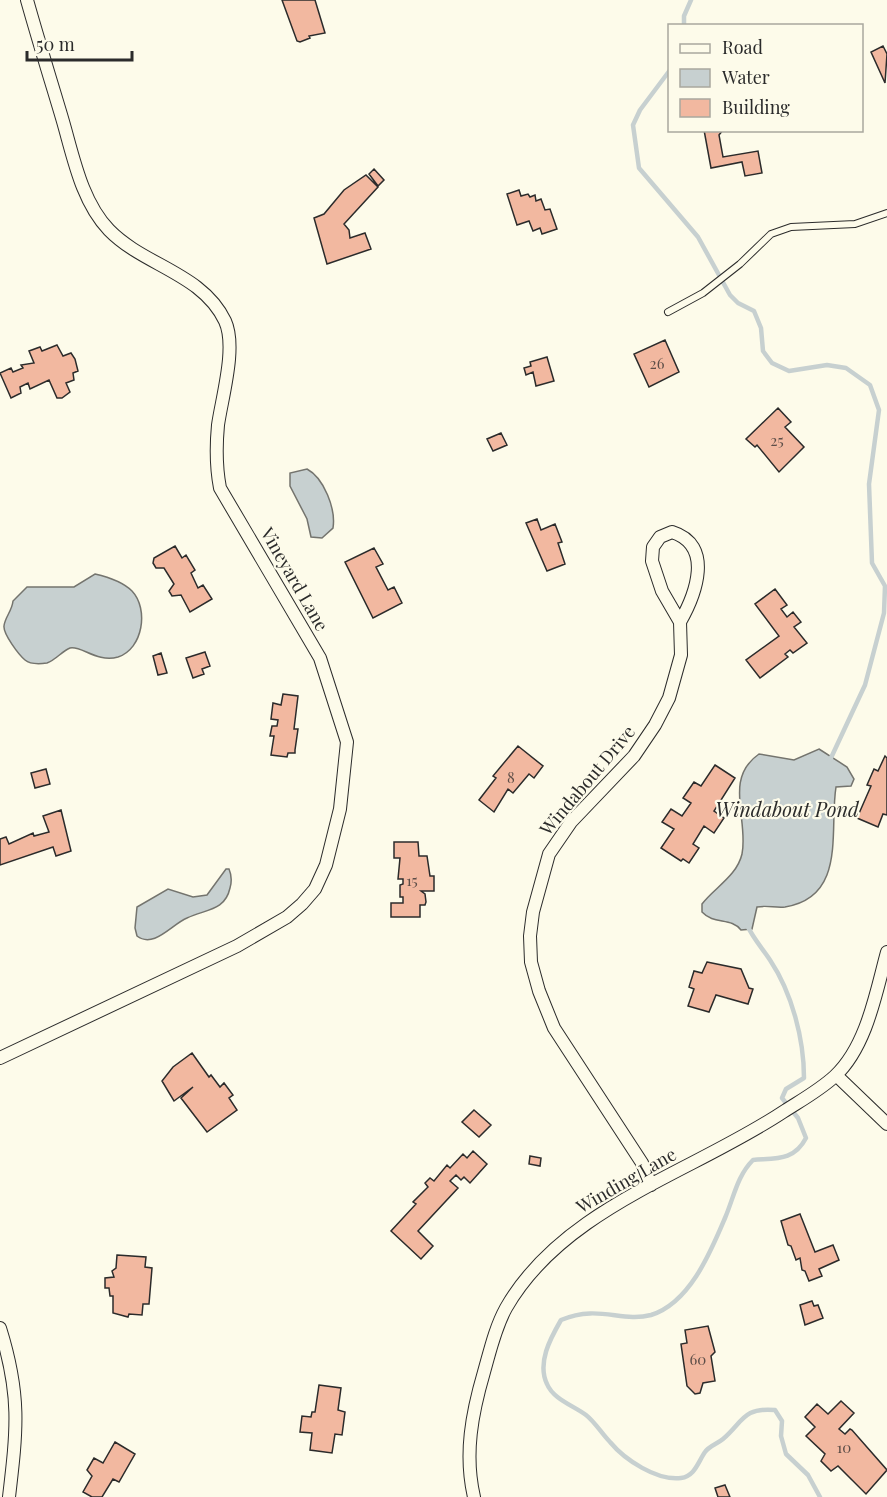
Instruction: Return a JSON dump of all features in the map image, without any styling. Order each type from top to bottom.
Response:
[{"type":"street","name":"Vineyard Lane","points":[[0,1058],[237,946],[302,904],[315,889],[326,865],[340,809],[347,742],[320,658],[220,488],[217,470],[218,428],[229,347],[226,324],[201,289],[129,247],[108,228],[95,209],[78,172],[27,0]]},
{"type":"street","name":"Windabout Drive","points":[[651,1185],[642,1163],[554,1028],[539,991],[531,962],[530,936],[533,912],[549,854],[571,822],[634,756],[655,725],[669,698],[681,655],[680,622],[662,591],[652,561],[653,547],[660,537],[672,532],[683,535],[692,543],[699,559],[691,603],[680,622]]},
{"type":"street","name":"Winding Lane","points":[[474,1497],[470,1427],[492,1344],[505,1310],[522,1283],[572,1233],[651,1185],[776,1117],[836,1075],[854,1050],[872,1010],[887,952]]},
{"type":"street","points":[[836,1075],[887,1124]]},
{"type":"street","points":[[0,1328],[17,1398],[17,1428],[9,1497]]},
{"type":"lane","points":[[668,312],[714,284],[771,234],[790,227],[855,224],[887,213]]},
{"type":"water","points":[[307,469],[319,479],[328,495],[333,512],[333,528],[322,538],[311,537],[307,519],[290,486],[290,473]]},
{"type":"water","points":[[95,574],[124,585],[137,599],[142,618],[141,628],[133,646],[118,657],[103,658],[70,648],[47,663],[27,662],[19,654],[4,630],[13,601],[27,587],[74,587]]},
{"type":"water","name":"Windabout Pond","points":[[819,749],[847,767],[854,779],[851,786],[836,787],[831,859],[827,876],[818,890],[805,901],[785,907],[757,907],[752,929],[741,930],[737,926],[707,916],[702,912],[702,904],[735,869],[742,854],[740,788],[742,775],[748,764],[759,754],[794,760]]},
{"type":"water","points":[[226,869],[229,869],[231,883],[227,896],[219,905],[181,921],[156,938],[150,940],[137,936],[135,928],[137,907],[168,889],[193,897],[207,895]]},
{"type":"building","points":[[282,0],[315,0],[325,33],[297,41]]},
{"type":"building","points":[[883,46],[887,54],[885,83],[871,52]]},
{"type":"building","points":[[704,132],[721,132],[719,135],[723,157],[758,151],[762,173],[745,176],[742,162],[711,168]]},
{"type":"building","points":[[374,169],[384,180],[378,186],[369,174]]},
{"type":"building","points":[[366,175],[378,187],[344,224],[349,230],[350,238],[365,233],[371,249],[327,264],[314,218],[324,214],[344,190]]},
{"type":"building","points":[[519,190],[521,196],[535,195],[536,201],[541,199],[545,210],[550,209],[557,229],[542,234],[540,228],[533,231],[529,221],[517,225],[507,194]]},
{"type":"building","points":[[665,340],[679,372],[649,387],[634,354]]},
{"type":"building","points":[[57,345],[63,356],[71,353],[75,359],[78,371],[73,373],[74,380],[66,383],[70,392],[62,398],[57,398],[49,380],[30,389],[28,383],[20,387],[21,393],[11,398],[0,373],[11,368],[13,372],[23,368],[21,365],[34,363],[29,351],[40,347],[42,351]]},
{"type":"building","points":[[547,357],[554,381],[536,386],[533,372],[526,375],[524,368],[531,366],[530,362]]},
{"type":"building","points":[[778,408],[791,422],[785,427],[804,447],[779,472],[757,445],[755,447],[746,439]]},
{"type":"building","points":[[501,433],[507,445],[493,451],[487,439]]},
{"type":"building","points":[[537,519],[541,530],[555,524],[562,542],[558,543],[565,564],[547,571],[526,523]]},
{"type":"building","points":[[175,546],[182,558],[186,555],[195,570],[191,573],[198,588],[203,585],[212,599],[190,612],[181,595],[172,596],[169,591],[174,584],[164,568],[156,568],[153,563],[154,558]]},
{"type":"building","points":[[374,548],[383,564],[376,567],[388,590],[394,587],[402,603],[373,618],[345,562]]},
{"type":"building","points":[[775,589],[787,605],[781,609],[787,617],[793,612],[801,622],[794,627],[807,643],[793,653],[790,650],[785,654],[788,657],[760,678],[746,660],[779,636],[755,604]]},
{"type":"building","points":[[205,652],[210,666],[202,669],[204,674],[193,678],[186,658]]},
{"type":"building","points":[[161,653],[167,673],[158,675],[153,656]]},
{"type":"building","points":[[283,694],[298,696],[294,729],[298,729],[295,753],[288,753],[287,757],[271,755],[274,736],[270,736],[272,726],[277,726],[278,720],[271,719],[273,703],[281,705]]},
{"type":"building","points":[[518,746],[543,766],[534,778],[529,774],[513,793],[508,789],[494,812],[479,800],[496,778],[493,776]]},
{"type":"building","points":[[885,756],[887,758],[887,815],[883,814],[878,827],[857,818],[871,786],[867,785],[874,769],[878,771]]},
{"type":"building","points":[[715,765],[735,778],[714,811],[724,818],[714,833],[704,826],[693,844],[699,848],[689,863],[683,859],[681,861],[661,848],[674,829],[662,822],[671,809],[682,816],[691,803],[683,798],[694,782],[701,786]]},
{"type":"building","points":[[46,769],[50,784],[35,788],[31,773]]},
{"type":"building","points":[[61,810],[71,851],[56,856],[53,847],[0,865],[0,839],[6,837],[9,844],[33,833],[34,836],[49,832],[43,816]]},
{"type":"building","points":[[394,842],[418,842],[419,856],[427,856],[430,876],[434,876],[434,891],[421,891],[425,894],[426,902],[425,905],[420,905],[420,917],[391,917],[391,903],[403,903],[403,897],[400,897],[400,885],[403,884],[403,879],[398,879],[400,858],[394,858]]},
{"type":"building","points":[[707,962],[741,969],[749,988],[753,989],[748,1004],[716,995],[709,1012],[688,1006],[694,989],[689,987],[694,971],[702,973]]},
{"type":"building","points":[[192,1053],[209,1077],[211,1075],[220,1087],[224,1083],[233,1095],[229,1098],[237,1110],[207,1132],[181,1098],[193,1087],[174,1101],[162,1081],[173,1067]]},
{"type":"building","points":[[474,1110],[491,1125],[479,1137],[462,1122]]},
{"type":"building","points":[[473,1151],[487,1164],[470,1183],[464,1177],[461,1180],[456,1175],[450,1181],[458,1188],[418,1231],[433,1246],[421,1259],[391,1231],[416,1204],[413,1202],[428,1187],[425,1183],[430,1178],[434,1181],[447,1165],[450,1168],[463,1154],[467,1158]]},
{"type":"building","points":[[530,1156],[541,1158],[540,1166],[529,1164]]},
{"type":"building","points":[[800,1214],[815,1252],[833,1245],[839,1260],[819,1269],[822,1276],[809,1281],[805,1271],[802,1270],[800,1258],[796,1260],[791,1246],[788,1245],[781,1221]]},
{"type":"building","points":[[117,1255],[146,1257],[145,1267],[152,1268],[149,1304],[143,1304],[142,1315],[129,1314],[128,1317],[113,1313],[113,1296],[110,1296],[109,1288],[105,1288],[105,1278],[114,1277],[112,1271],[116,1268]]},
{"type":"building","points":[[812,1301],[814,1306],[818,1305],[823,1318],[805,1325],[800,1305]]},
{"type":"building","points":[[708,1326],[715,1352],[711,1356],[715,1381],[703,1383],[700,1393],[695,1394],[687,1386],[681,1344],[687,1343],[685,1330]]},
{"type":"building","points":[[319,1385],[341,1388],[338,1410],[345,1412],[342,1435],[335,1434],[332,1453],[310,1450],[312,1433],[300,1432],[302,1416],[311,1417],[312,1412],[315,1412]]},
{"type":"building","points":[[841,1401],[854,1413],[839,1429],[845,1434],[850,1429],[852,1430],[887,1470],[866,1494],[838,1466],[831,1471],[821,1461],[825,1454],[806,1436],[815,1427],[805,1417],[817,1404],[828,1414]]},
{"type":"building","points":[[115,1442],[135,1454],[119,1482],[113,1479],[102,1497],[92,1497],[83,1492],[92,1476],[87,1470],[94,1458],[103,1463]]},
{"type":"building","points":[[725,1485],[730,1497],[718,1497],[715,1488]]},
{"type":"waterway","points":[[684,24],[684,16],[691,0]]},
{"type":"waterway","points":[[668,73],[640,110],[633,125],[639,168],[698,237],[730,295],[738,303],[754,311],[761,328],[763,351],[772,363],[789,371],[827,365],[846,368],[870,385],[879,410],[869,484],[872,563],[885,586],[884,613],[865,685],[830,760]]},
{"type":"waterway","points":[[747,925],[778,973],[795,1017],[802,1048],[804,1078],[786,1089],[782,1098],[798,1118],[806,1138],[790,1155],[753,1160],[748,1166],[739,1180],[706,1260],[688,1288],[677,1299],[665,1309],[640,1317],[598,1313],[561,1320],[546,1351],[544,1376],[554,1394],[589,1418],[624,1456],[652,1473],[672,1478],[686,1477],[690,1474],[707,1450],[723,1439],[750,1413],[775,1410],[782,1421],[781,1436],[786,1454],[808,1475],[820,1497]]}]
